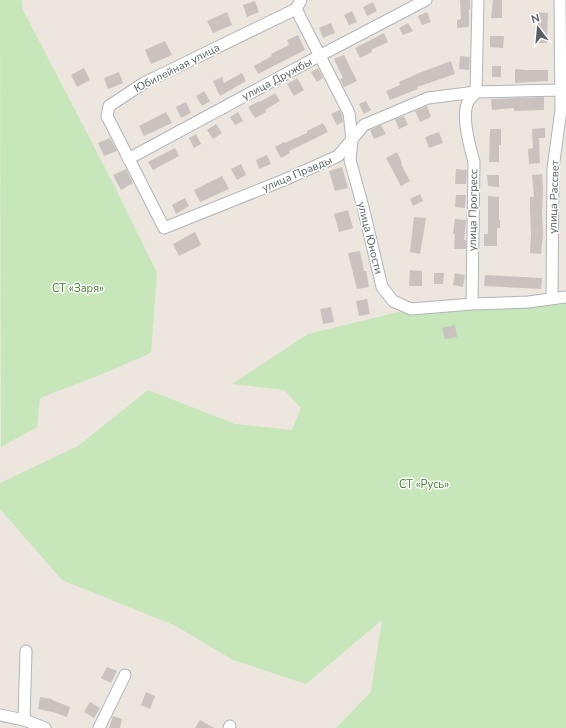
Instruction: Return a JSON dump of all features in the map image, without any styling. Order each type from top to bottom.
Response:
[{"type":"street","name":"улица Дружбы","points":[[128,159],[426,0]]},
{"type":"street","name":"улица Прогресс","points":[[472,304],[474,162],[468,142],[466,120],[468,102],[476,92],[478,0]]},
{"type":"street","name":"улица Рассвет","points":[[552,298],[553,168],[564,112],[560,90],[560,0]]},
{"type":"street","name":"улица Юности","points":[[299,5],[319,56],[349,113],[352,140],[350,160],[382,287],[393,301],[411,309],[472,304],[528,302],[566,296]]},
{"type":"street","name":"Юбилейная улица","points":[[164,228],[107,116],[109,106],[144,83],[299,5]]},
{"type":"street","name":"улица Правды","points":[[164,228],[284,180],[338,156],[364,125],[428,98],[476,92],[560,90]]},
{"type":"street","points":[[24,720],[26,651]]},
{"type":"street","points":[[99,728],[125,675]]},
{"type":"street","points":[[0,715],[24,720],[45,728]]},
{"type":"green space","name":"СТ «Заря»","points":[[0,0],[22,0],[23,10],[116,189],[157,273],[151,353],[100,375],[40,398],[37,427],[1,447]]},
{"type":"green space","name":"СТ «Русь»","points":[[552,298],[566,303],[566,728],[336,728],[371,692],[382,620],[306,684],[233,660],[176,626],[62,580],[0,509],[0,483],[78,446],[148,390],[235,424],[292,430],[301,408],[284,390],[232,384],[308,334],[411,309]]},
{"type":"building","points":[[460,0],[470,0],[469,27],[457,28],[457,20],[461,19]]},
{"type":"building","points":[[493,0],[502,0],[502,18],[491,18]]},
{"type":"building","points":[[255,1],[259,12],[247,17],[243,5]]},
{"type":"building","points":[[373,2],[377,11],[367,16],[363,7]]},
{"type":"building","points":[[352,11],[357,22],[349,25],[344,15]]},
{"type":"building","points":[[227,12],[232,25],[213,33],[207,21]]},
{"type":"building","points":[[427,12],[431,22],[422,25],[418,16]]},
{"type":"building","points":[[537,12],[548,13],[547,43],[536,43]]},
{"type":"building","points":[[331,23],[335,33],[323,38],[319,28]]},
{"type":"building","points":[[408,23],[413,31],[403,35],[399,28]]},
{"type":"building","points":[[384,33],[388,42],[371,50],[372,52],[360,58],[355,48]]},
{"type":"building","points":[[298,35],[305,50],[258,74],[254,66],[272,56],[271,54],[289,45],[287,40]]},
{"type":"building","points":[[490,36],[504,36],[503,48],[490,47]]},
{"type":"building","points":[[165,41],[172,55],[151,64],[145,50]]},
{"type":"building","points":[[344,55],[357,81],[344,87],[340,79],[343,78],[334,59]]},
{"type":"building","points":[[460,56],[470,57],[469,70],[459,69]]},
{"type":"building","points":[[451,61],[455,74],[417,87],[418,89],[390,100],[386,91],[400,85],[399,82]]},
{"type":"building","points":[[492,66],[501,66],[501,77],[492,77]]},
{"type":"building","points":[[84,68],[90,80],[77,87],[71,75]]},
{"type":"building","points":[[318,68],[323,78],[317,82],[311,72]]},
{"type":"building","points":[[515,69],[548,70],[548,81],[515,83]]},
{"type":"building","points":[[119,72],[123,83],[108,89],[104,78]]},
{"type":"building","points":[[242,73],[246,81],[220,96],[213,81],[222,77],[224,83]]},
{"type":"building","points":[[297,78],[304,90],[294,96],[287,84]]},
{"type":"building","points":[[204,91],[210,101],[202,106],[196,96]]},
{"type":"building","points":[[275,93],[280,101],[265,110],[266,112],[255,118],[248,107]]},
{"type":"building","points":[[544,97],[544,110],[514,111],[514,108],[492,110],[491,99]]},
{"type":"building","points":[[366,101],[371,110],[364,114],[359,104]]},
{"type":"building","points":[[186,102],[191,113],[181,118],[176,107]]},
{"type":"building","points":[[427,106],[431,117],[420,122],[415,111]]},
{"type":"building","points":[[340,110],[343,122],[337,125],[331,114]]},
{"type":"building","points":[[166,112],[172,123],[144,136],[139,126]]},
{"type":"building","points":[[238,112],[243,121],[235,125],[230,117]]},
{"type":"building","points":[[404,116],[408,125],[399,129],[395,119]]},
{"type":"building","points":[[323,123],[328,132],[289,151],[290,153],[281,158],[275,147],[307,133],[307,131]]},
{"type":"building","points":[[216,124],[222,133],[213,139],[207,130]]},
{"type":"building","points":[[381,125],[386,134],[374,139],[370,130]]},
{"type":"building","points":[[545,128],[545,138],[539,138],[540,163],[529,164],[528,149],[533,148],[532,129]]},
{"type":"building","points":[[490,129],[501,129],[499,162],[489,162]]},
{"type":"building","points":[[439,132],[443,143],[429,148],[425,137]]},
{"type":"building","points":[[196,134],[201,144],[194,148],[189,138]]},
{"type":"building","points":[[110,138],[117,151],[104,156],[98,143]]},
{"type":"building","points":[[175,148],[179,156],[153,170],[148,162]]},
{"type":"building","points":[[397,152],[402,163],[401,164],[410,181],[401,186],[386,158]]},
{"type":"building","points":[[267,155],[271,164],[259,169],[256,160]]},
{"type":"building","points":[[241,164],[246,175],[237,180],[231,169]]},
{"type":"building","points":[[342,167],[348,188],[335,191],[329,171]]},
{"type":"building","points":[[126,169],[133,183],[121,190],[113,175]]},
{"type":"building","points":[[456,169],[467,170],[466,184],[455,184]]},
{"type":"building","points":[[542,174],[543,235],[541,254],[530,253],[530,197],[534,197],[532,175]]},
{"type":"building","points":[[487,175],[499,175],[499,187],[488,186]]},
{"type":"building","points":[[222,176],[229,189],[200,202],[194,190]]},
{"type":"building","points":[[420,194],[423,201],[413,206],[410,199]]},
{"type":"building","points":[[456,195],[466,195],[465,208],[455,207]]},
{"type":"building","points":[[488,196],[499,197],[500,228],[497,228],[497,246],[484,246],[484,234],[488,234]]},
{"type":"building","points":[[185,198],[189,206],[176,214],[172,205]]},
{"type":"building","points":[[348,210],[353,228],[339,232],[334,214]]},
{"type":"building","points":[[414,217],[426,218],[420,254],[410,252]]},
{"type":"building","points":[[455,219],[466,220],[464,240],[466,240],[466,249],[454,249],[455,234],[453,234]]},
{"type":"building","points":[[195,232],[201,245],[179,256],[173,244]]},
{"type":"building","points":[[360,251],[369,287],[357,289],[348,253]]},
{"type":"building","points":[[410,270],[422,271],[422,286],[409,286]]},
{"type":"building","points":[[434,273],[444,273],[443,284],[434,284]]},
{"type":"building","points":[[455,273],[465,275],[463,287],[453,285]]},
{"type":"building","points":[[485,275],[542,278],[541,289],[484,286]]},
{"type":"building","points":[[367,299],[370,314],[359,316],[356,301]]},
{"type":"building","points":[[331,307],[334,322],[323,324],[320,309]]},
{"type":"building","points":[[455,325],[457,337],[445,339],[442,328]]},
{"type":"building","points":[[107,667],[117,671],[111,683],[101,678]]},
{"type":"building","points":[[146,692],[155,696],[150,709],[141,705]]},
{"type":"building","points":[[40,697],[52,699],[70,707],[67,717],[38,709]]},
{"type":"building","points":[[90,702],[100,708],[94,718],[84,712]]},
{"type":"building","points":[[113,716],[122,719],[120,728],[109,728]]},
{"type":"building","points":[[200,720],[214,728],[195,728]]}]
